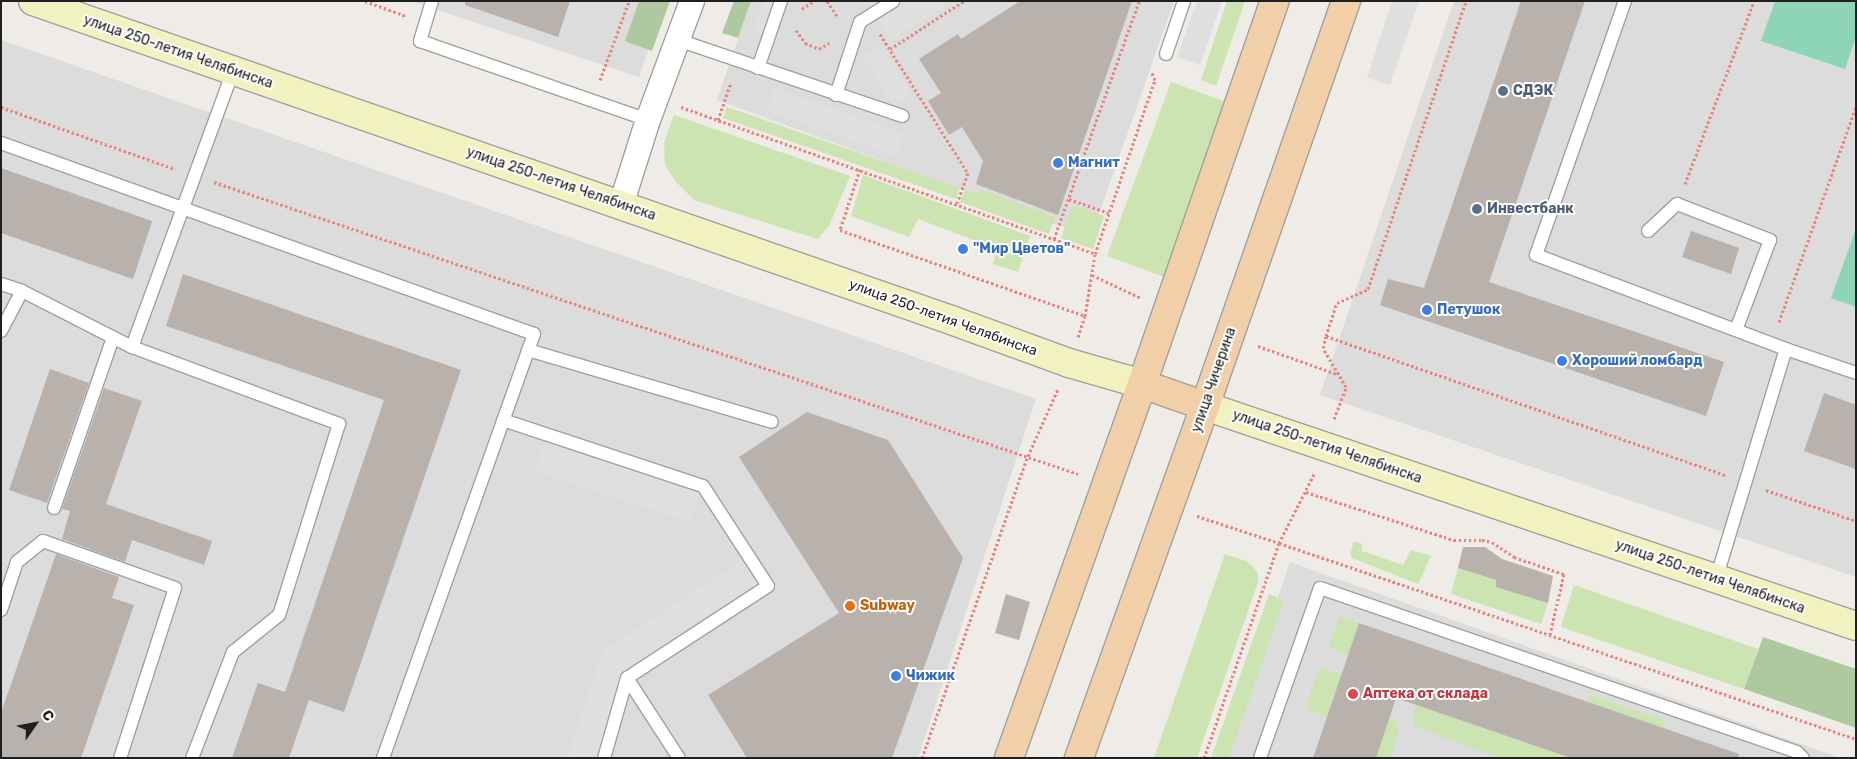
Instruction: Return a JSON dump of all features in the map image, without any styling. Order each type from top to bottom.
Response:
[{"type":"main road","points":[[1008,758],[1142,384],[1275,1]]},
{"type":"main road","name":"улица Чичерина","points":[[1078,758],[1205,406],[1346,1]]},
{"type":"main road","name":"улица 250-летия Челябинска","points":[[1142,384],[1205,406]]},
{"type":"street","name":"улица 250-летия Челябинска","points":[[33,1],[1069,363],[1142,384]]},
{"type":"street","points":[[621,205],[648,120],[692,1]]},
{"type":"street","name":"улица 250-летия Челябинска","points":[[1205,406],[1856,626]]},
{"type":"lane","points":[[432,1],[420,41],[648,120]]},
{"type":"lane","points":[[758,68],[781,1]]},
{"type":"lane","points":[[836,95],[860,22],[893,1]]},
{"type":"lane","points":[[1166,54],[1184,1]]},
{"type":"lane","points":[[1625,1],[1536,255],[1772,344],[1856,373]]},
{"type":"lane","points":[[678,40],[836,95],[903,116]]},
{"type":"lane","points":[[132,347],[233,71]]},
{"type":"lane","points":[[1,143],[534,334],[383,758]]},
{"type":"lane","points":[[1648,231],[1677,204],[1770,240],[1736,330]]},
{"type":"lane","points":[[1,284],[22,291],[132,347],[339,424],[279,615],[233,652],[192,758]]},
{"type":"lane","points":[[1,332],[22,291]]},
{"type":"lane","points":[[54,508],[114,338]]},
{"type":"lane","points":[[1716,579],[1786,349]]},
{"type":"lane","points":[[528,350],[772,422]]},
{"type":"lane","points":[[503,420],[703,486],[768,586],[627,678],[604,758]]},
{"type":"lane","points":[[1,610],[17,562],[44,541],[175,588],[120,758]]},
{"type":"lane","points":[[1260,758],[1320,588],[1797,752],[1803,758]]},
{"type":"lane","points":[[627,678],[679,758]]},
{"type":"path","points":[[365,1],[426,22]]},
{"type":"path","points":[[592,101],[629,1]]},
{"type":"path","points":[[798,12],[814,1]]},
{"type":"path","points":[[827,1],[840,21]]},
{"type":"path","points":[[890,50],[964,1]]},
{"type":"path","points":[[1054,239],[1139,1]]},
{"type":"path","points":[[1204,758],[1279,542],[1306,492],[1346,387],[1323,348],[1337,303],[1368,289],[1466,1]]},
{"type":"path","points":[[1677,204],[1754,1]]},
{"type":"path","points":[[870,16],[968,173],[957,203]]},
{"type":"path","points":[[794,28],[805,43],[819,49],[833,40]]},
{"type":"path","points":[[922,758],[1028,456],[1069,363],[1085,316],[1095,254],[1155,80],[1152,71]]},
{"type":"path","points":[[656,98],[957,203],[1095,254]]},
{"type":"path","points":[[718,120],[723,103]]},
{"type":"path","points":[[1772,344],[1856,106]]},
{"type":"path","points":[[1,107],[194,176],[1028,456],[1106,484]]},
{"type":"path","points":[[860,169],[840,230],[1085,316]]},
{"type":"path","points":[[1069,199],[1109,213]]},
{"type":"path","points":[[1326,336],[1856,521]]},
{"type":"path","points":[[1306,492],[1454,540],[1492,542],[1514,557],[1564,574],[1550,634]]},
{"type":"path","points":[[1168,507],[1279,542],[1856,739]]},
{"type":"shaded area","points":[[411,1],[665,1],[639,77]]},
{"type":"shaded area","points":[[751,1],[1174,1],[1091,237],[717,100]]},
{"type":"shaded area","points":[[764,1],[775,1],[763,35],[754,32]]},
{"type":"shaded area","points":[[866,1],[953,1],[891,40]]},
{"type":"shaded area","points":[[1197,1],[1222,1],[1200,65],[1177,57]]},
{"type":"shaded area","points":[[1392,1],[1419,1],[1390,85],[1367,78]]},
{"type":"shaded area","points":[[1454,1],[1856,1],[1856,577],[1320,395]]},
{"type":"shaded area","points":[[1,40],[1036,399],[918,758],[1,758]]},
{"type":"shaded area","points":[[881,45],[912,94],[894,105],[863,56]]},
{"type":"shaded area","points":[[775,88],[903,133],[896,156],[768,111]]},
{"type":"shaded area","points":[[547,435],[703,486],[689,522],[534,471]]},
{"type":"shaded area","points":[[748,556],[768,586],[627,678],[604,758],[568,758],[603,651]]},
{"type":"shaded area","points":[[1290,562],[1840,758],[1222,758]]},
{"type":"green space","points":[[639,1],[670,1],[652,51],[625,41]]},
{"type":"green space","points":[[734,1],[751,1],[738,38],[722,33]]},
{"type":"green space","points":[[1227,1],[1245,1],[1216,86],[1201,80]]},
{"type":"green space","points":[[1775,1],[1856,1],[1856,37],[1845,69],[1761,41]]},
{"type":"green space","points":[[1171,82],[1229,103],[1164,277],[1107,256]]},
{"type":"green space","points":[[727,107],[960,188],[956,199],[723,118]]},
{"type":"green space","points":[[674,115],[850,176],[829,226],[818,239],[694,200],[676,182],[665,165],[664,142]]},
{"type":"green space","points":[[863,175],[1030,236],[1018,272],[993,264],[997,249],[918,219],[909,237],[851,216]]},
{"type":"green space","points":[[965,189],[977,193],[979,189],[1055,217],[1049,234],[960,202]]},
{"type":"green space","points":[[1072,205],[1104,216],[1093,249],[1061,238]]},
{"type":"green space","points":[[1856,229],[1856,307],[1831,298]]},
{"type":"green space","points":[[1354,541],[1362,544],[1362,551],[1403,565],[1411,550],[1431,556],[1418,584],[1352,558],[1350,554]]},
{"type":"green space","points":[[1225,554],[1246,561],[1258,574],[1258,582],[1197,758],[1154,758]]},
{"type":"green space","points":[[1458,568],[1496,580],[1548,603],[1541,624],[1451,594]]},
{"type":"green space","points":[[1574,585],[1758,649],[1744,689],[1561,627]]},
{"type":"green space","points":[[1269,594],[1284,600],[1229,758],[1211,758]]},
{"type":"green space","points":[[1339,617],[1359,623],[1348,655],[1329,647]]},
{"type":"green space","points":[[1763,637],[1856,669],[1856,728],[1744,689]]},
{"type":"green space","points":[[1320,666],[1341,675],[1327,717],[1305,709]]},
{"type":"green space","points":[[1590,695],[1664,720],[1663,728],[1586,701]]},
{"type":"green space","points":[[1416,704],[1571,758],[1501,758],[1413,726]]},
{"type":"green space","points":[[1391,712],[1398,730],[1391,758],[1376,758]]},
{"type":"building","points":[[465,1],[570,1],[558,37],[465,5]]},
{"type":"building","points":[[1020,1],[1132,1],[1058,215],[976,184],[983,161],[962,127],[949,135],[928,101],[941,93],[919,59],[958,34],[961,39]]},
{"type":"building","points":[[1521,1],[1585,1],[1489,282],[1724,362],[1706,416],[1380,305],[1388,279],[1424,288]]},
{"type":"building","points":[[1,168],[152,221],[133,279],[1,233]]},
{"type":"building","points":[[1691,231],[1739,248],[1731,274],[1682,257]]},
{"type":"building","points":[[183,274],[461,370],[344,712],[309,700],[289,758],[232,758],[258,683],[285,692],[384,400],[166,326]]},
{"type":"building","points":[[50,369],[89,383],[47,503],[9,490]]},
{"type":"building","points":[[104,388],[142,401],[106,504],[212,541],[204,565],[132,540],[125,562],[62,539],[70,511],[62,509]]},
{"type":"building","points":[[1824,393],[1856,405],[1856,469],[1804,451]]},
{"type":"building","points":[[807,412],[888,440],[963,558],[892,758],[747,758],[708,695],[839,613],[739,457]]},
{"type":"building","points":[[1463,547],[1485,547],[1502,559],[1553,576],[1548,603],[1496,587],[1496,580],[1458,568]]},
{"type":"building","points":[[56,554],[119,577],[112,598],[134,605],[81,758],[1,758],[1,713]]},
{"type":"building","points":[[1006,594],[1030,602],[1019,640],[995,633]]},
{"type":"building","points":[[1359,623],[1739,754],[1738,758],[1571,758],[1396,698],[1376,758],[1313,758]]},
{"type":"place","name":"СДЭК","points":[[1503,91]]},
{"type":"place","name":"Магнит","points":[[1058,163]]},
{"type":"place","name":"Инвестбанк","points":[[1477,209]]},
{"type":"place","name":"\"Мир Цветов\"","points":[[963,249]]},
{"type":"place","name":"Петушок","points":[[1427,310]]},
{"type":"place","name":"Хороший ломбард","points":[[1562,361]]},
{"type":"place","name":"Subway","points":[[850,606]]},
{"type":"place","name":"Чижик","points":[[896,676]]},
{"type":"place","name":"Аптека от склада","points":[[1353,694]]}]
